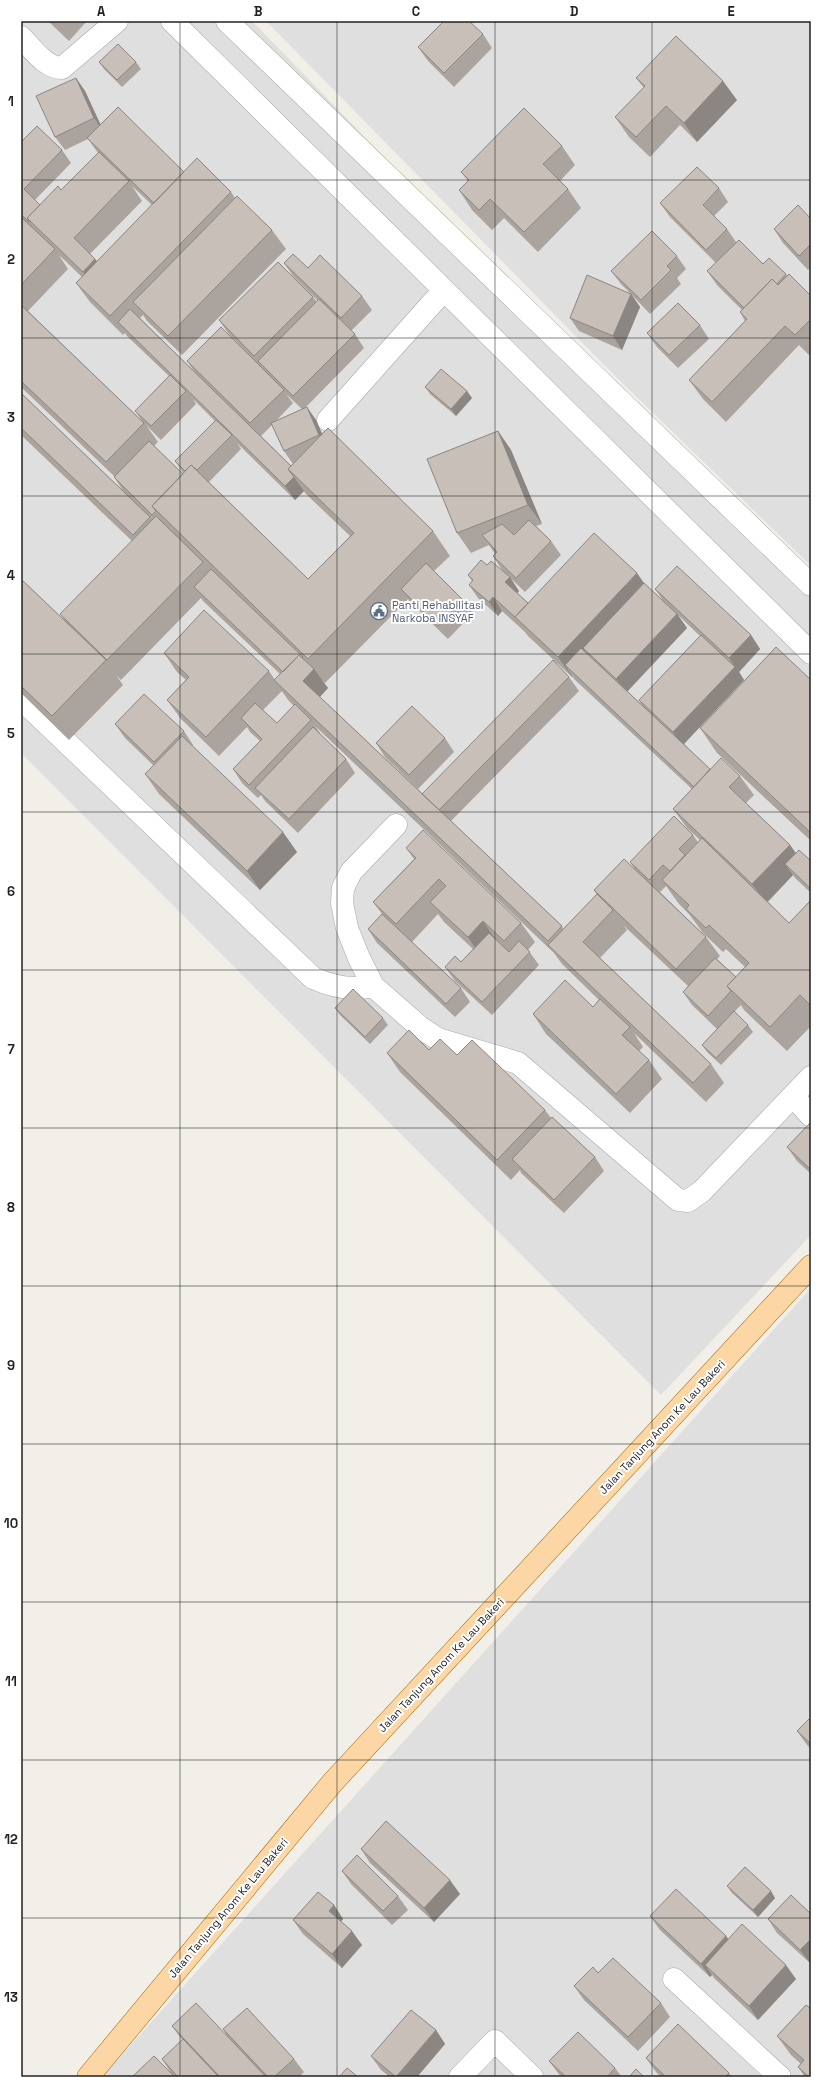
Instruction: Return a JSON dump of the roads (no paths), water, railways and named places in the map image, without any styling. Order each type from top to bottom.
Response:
[{"type":"main road","name":"Jalan Tanjung Anom Ke Lau Bakeri","points":[[88,2077],[332,1782],[811,1266]]},
{"type":"street","points":[[21,37],[52,67],[62,68],[117,21]]},
{"type":"street","points":[[172,21],[811,653]]},
{"type":"street","points":[[227,21],[811,585]]},
{"type":"street","points":[[328,420],[444,290]]},
{"type":"street","points":[[21,699],[313,978],[348,989],[360,989],[373,986]]},
{"type":"street","points":[[396,825],[351,872],[343,888],[342,903],[347,928],[359,958],[373,986],[421,1028],[438,1039],[518,1063],[678,1200],[688,1201],[702,1191],[811,1077]]},
{"type":"street","points":[[794,1096],[811,1116]]},
{"type":"street","points":[[674,1979],[780,2077]]},
{"type":"street","points":[[460,2077],[494,2042],[532,2077]]},
{"type":"place","name":"Panti Rehabilitasi Narkoba INSYAF","points":[[379,611]]}]
